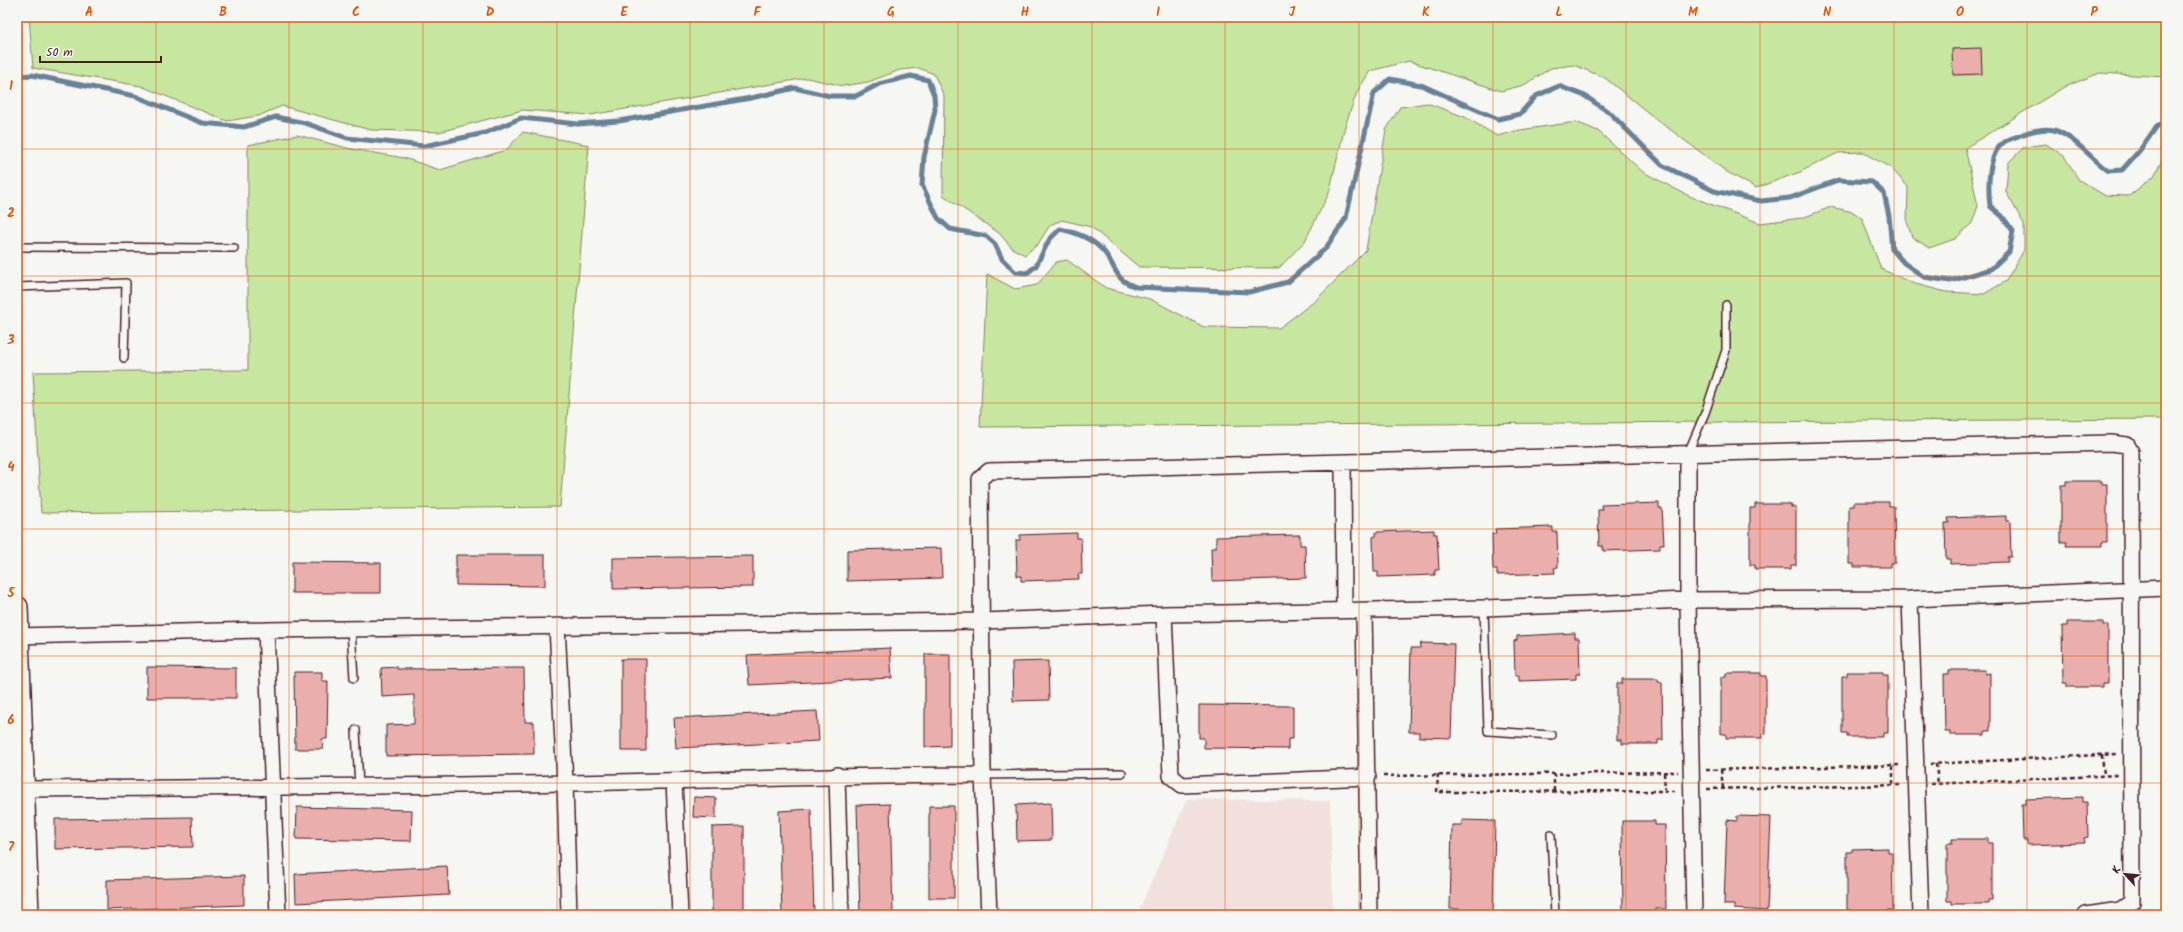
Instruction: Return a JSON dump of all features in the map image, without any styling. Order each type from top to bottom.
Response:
[{"type":"street","points":[[989,915],[983,775],[980,480],[989,471],[2111,443],[2127,445],[2131,452],[2130,590],[2132,902],[2120,910],[2086,915]]},
{"type":"street","points":[[1688,453],[1690,771],[1694,915]]},
{"type":"street","points":[[1343,463],[1344,610]]},
{"type":"street","points":[[18,636],[351,628],[982,621],[1164,614],[1484,608],[1688,600],[1910,599],[2166,588]]},
{"type":"street","points":[[1910,599],[1921,915]]},
{"type":"street","points":[[17,607],[28,915]]},
{"type":"street","points":[[1364,611],[1368,777],[1369,915]]},
{"type":"street","points":[[1164,614],[1171,776],[1182,785],[1368,777]]},
{"type":"street","points":[[557,626],[565,783],[569,915]]},
{"type":"street","points":[[266,630],[278,915]]},
{"type":"street","points":[[23,789],[358,787],[674,781],[837,775],[983,775]]},
{"type":"street","points":[[837,775],[841,915]]},
{"type":"street","points":[[674,781],[680,915]]},
{"type":"lane","points":[[17,248],[234,248]]},
{"type":"lane","points":[[17,287],[126,283],[124,358]]},
{"type":"lane","points":[[1688,453],[1705,413],[1726,350],[1726,305]]},
{"type":"lane","points":[[1484,608],[1488,731],[1552,734]]},
{"type":"lane","points":[[351,628],[354,678]]},
{"type":"lane","points":[[356,730],[358,787]]},
{"type":"lane","points":[[983,775],[1122,773]]},
{"type":"lane","points":[[1551,834],[1555,915]]},
{"type":"path","points":[[1368,777],[1438,774],[1664,773],[1721,770],[1892,766],[2132,753]]},
{"type":"path","points":[[2102,755],[2104,775]]},
{"type":"path","points":[[1936,764],[1938,784]]},
{"type":"path","points":[[1892,766],[1893,785]]},
{"type":"path","points":[[1721,770],[1723,788]]},
{"type":"path","points":[[1554,773],[1554,791]]},
{"type":"path","points":[[1664,773],[1665,792]]},
{"type":"path","points":[[1438,774],[1437,792],[1665,792],[1723,788],[1916,785],[2132,774]]},
{"type":"shaded area","points":[[1187,799],[1330,801],[1333,915],[1137,915]]},
{"type":"green space","points":[[29,17],[2166,17],[2166,77],[2100,73],[2064,87],[1965,148],[1978,206],[1972,223],[1955,239],[1929,248],[1912,237],[1907,222],[1908,187],[1891,168],[1862,152],[1838,153],[1800,172],[1756,188],[1727,172],[1656,119],[1605,78],[1574,65],[1551,68],[1524,85],[1501,91],[1409,61],[1370,71],[1357,92],[1345,126],[1329,193],[1305,241],[1279,268],[1139,267],[1091,227],[1062,220],[1050,225],[1038,244],[1025,255],[1012,248],[999,233],[943,195],[944,96],[934,74],[919,68],[900,70],[868,82],[843,86],[807,78],[590,115],[523,110],[439,132],[371,130],[282,106],[258,116],[227,121],[141,86],[33,68]]},
{"type":"green space","points":[[1427,103],[1465,117],[1497,136],[1520,130],[1576,122],[1598,131],[1643,172],[1689,196],[1760,223],[1802,218],[1831,207],[1853,212],[1862,218],[1881,269],[1912,283],[1946,292],[1984,294],[2006,281],[2024,250],[2024,224],[2006,192],[2008,163],[2024,147],[2046,144],[2064,156],[2079,180],[2104,195],[2129,196],[2154,176],[2166,152],[2166,419],[980,427],[987,274],[1015,289],[1037,285],[1056,262],[1067,260],[1106,288],[1150,299],[1204,327],[1279,328],[1315,301],[1366,250],[1386,130],[1400,107]]},
{"type":"green space","points":[[523,132],[589,145],[560,507],[41,513],[33,372],[248,370],[248,145],[297,135],[351,149],[404,158],[440,170],[506,150]]},
{"type":"building","points":[[1981,48],[1982,74],[1953,75],[1952,49]]},
{"type":"building","points":[[2066,481],[2102,481],[2102,484],[2107,484],[2107,542],[2102,542],[2102,546],[2066,546],[2067,542],[2061,542],[2061,485],[2066,485]]},
{"type":"building","points":[[1854,502],[1889,502],[1889,506],[1894,506],[1895,563],[1890,563],[1890,567],[1854,567],[1854,564],[1849,564],[1849,506],[1854,506]]},
{"type":"building","points":[[1659,503],[1659,508],[1662,508],[1664,544],[1660,544],[1660,549],[1603,551],[1603,546],[1599,546],[1598,510],[1602,510],[1601,505]]},
{"type":"building","points":[[1755,504],[1791,504],[1791,507],[1796,507],[1796,565],[1791,565],[1791,569],[1755,569],[1755,565],[1750,565],[1750,508],[1755,508]]},
{"type":"building","points":[[2006,516],[2006,521],[2010,521],[2011,557],[2007,557],[2008,562],[1950,564],[1950,559],[1946,559],[1945,523],[1949,523],[1948,518]]},
{"type":"building","points":[[1553,527],[1553,532],[1557,532],[1558,567],[1554,568],[1555,573],[1497,575],[1497,570],[1493,570],[1492,534],[1496,534],[1495,529]]},
{"type":"building","points":[[1434,530],[1434,534],[1437,534],[1439,570],[1435,570],[1435,575],[1378,577],[1378,572],[1374,572],[1373,537],[1376,536],[1376,532]]},
{"type":"building","points":[[1077,533],[1077,538],[1081,538],[1082,574],[1078,574],[1079,579],[1021,581],[1021,576],[1017,576],[1016,540],[1020,540],[1020,535]]},
{"type":"building","points":[[1300,535],[1300,545],[1305,545],[1306,578],[1212,581],[1211,548],[1216,548],[1216,537]]},
{"type":"building","points":[[941,548],[942,578],[847,581],[847,550]]},
{"type":"building","points":[[456,555],[545,555],[545,586],[456,585]]},
{"type":"building","points":[[753,556],[753,587],[613,589],[613,558]]},
{"type":"building","points":[[292,562],[381,563],[381,593],[292,593]]},
{"type":"building","points":[[2067,622],[2103,622],[2103,625],[2108,625],[2108,683],[2103,683],[2103,687],[2067,687],[2067,683],[2063,683],[2062,626],[2067,626]]},
{"type":"building","points":[[1575,633],[1575,638],[1579,638],[1580,674],[1576,674],[1576,679],[1519,681],[1519,676],[1515,676],[1514,641],[1517,640],[1517,636]]},
{"type":"building","points":[[1421,643],[1454,644],[1451,738],[1419,737],[1419,732],[1409,732],[1411,648],[1420,648]]},
{"type":"building","points":[[890,648],[892,678],[749,685],[747,655]]},
{"type":"building","points":[[925,654],[950,654],[950,746],[925,747]]},
{"type":"building","points":[[621,659],[646,659],[646,751],[621,751]]},
{"type":"building","points":[[1048,661],[1049,700],[1013,701],[1012,662]]},
{"type":"building","points":[[147,667],[236,668],[236,698],[147,698]]},
{"type":"building","points":[[397,667],[397,669],[524,668],[525,722],[534,722],[534,754],[386,756],[386,725],[414,724],[414,695],[382,697],[381,668]]},
{"type":"building","points":[[1949,670],[1985,670],[1985,674],[1990,673],[1990,731],[1985,731],[1985,735],[1950,735],[1950,732],[1945,732],[1944,674],[1949,674]]},
{"type":"building","points":[[294,672],[322,672],[322,681],[328,681],[327,739],[322,739],[323,749],[295,749]]},
{"type":"building","points":[[1847,672],[1883,672],[1883,675],[1888,675],[1888,733],[1883,733],[1883,737],[1847,737],[1847,733],[1842,733],[1842,676],[1847,676]]},
{"type":"building","points":[[1726,673],[1761,673],[1761,676],[1766,676],[1766,734],[1762,734],[1762,738],[1726,738],[1726,734],[1721,734],[1721,677],[1726,677]]},
{"type":"building","points":[[1622,679],[1658,679],[1658,682],[1662,682],[1663,740],[1658,740],[1658,744],[1622,744],[1622,740],[1617,740],[1617,683],[1622,683]]},
{"type":"building","points":[[1199,705],[1293,706],[1293,739],[1288,739],[1288,749],[1204,748],[1204,738],[1199,738]]},
{"type":"building","points":[[817,711],[819,741],[676,748],[674,718]]},
{"type":"building","points":[[694,797],[716,798],[716,818],[693,817]]},
{"type":"building","points":[[2083,797],[2083,802],[2087,802],[2088,837],[2084,838],[2085,843],[2027,845],[2027,840],[2023,840],[2022,804],[2026,804],[2026,799]]},
{"type":"building","points":[[1051,803],[1052,840],[1017,841],[1016,805]]},
{"type":"building","points":[[890,804],[893,914],[860,915],[857,805]]},
{"type":"building","points":[[929,806],[954,806],[954,898],[929,898]]},
{"type":"building","points":[[297,807],[412,810],[411,841],[296,839]]},
{"type":"building","points":[[811,809],[814,915],[782,915],[779,811]]},
{"type":"building","points":[[1737,816],[1771,817],[1767,911],[1734,909],[1734,905],[1724,905],[1727,820],[1737,821]]},
{"type":"building","points":[[192,817],[193,847],[55,849],[55,819]]},
{"type":"building","points":[[1462,820],[1495,821],[1493,915],[1460,914],[1460,909],[1450,909],[1452,825],[1462,825]]},
{"type":"building","points":[[1622,821],[1655,821],[1655,825],[1665,825],[1666,909],[1656,909],[1656,914],[1623,915]]},
{"type":"building","points":[[744,826],[744,915],[712,915],[712,827]]},
{"type":"building","points":[[1952,839],[1988,839],[1988,843],[1992,843],[1992,900],[1988,900],[1988,904],[1952,904],[1952,901],[1947,901],[1947,843],[1952,843]]},
{"type":"building","points":[[1888,848],[1888,852],[1892,852],[1893,910],[1888,910],[1888,913],[1852,914],[1852,910],[1847,910],[1847,852],[1852,852],[1852,849]]},
{"type":"building","points":[[447,866],[449,895],[296,903],[295,874]]},
{"type":"building","points":[[244,876],[244,905],[107,910],[107,880]]},
{"type":"waterway","points":[[17,76],[32,75],[135,96],[202,123],[244,127],[276,117],[305,123],[347,138],[424,146],[485,133],[521,118],[578,124],[619,121],[751,98],[795,88],[830,96],[856,96],[879,84],[911,76],[928,80],[934,95],[935,110],[924,157],[922,185],[938,218],[950,229],[986,236],[995,244],[1002,259],[1015,272],[1027,273],[1036,266],[1049,240],[1060,229],[1088,239],[1100,247],[1121,279],[1136,287],[1249,292],[1288,282],[1326,248],[1346,218],[1374,93],[1390,79],[1421,85],[1498,119],[1520,114],[1536,96],[1559,86],[1585,96],[1610,113],[1662,165],[1714,191],[1761,201],[1790,198],[1838,180],[1872,182],[1884,193],[1889,216],[1892,249],[1904,263],[1924,277],[1950,281],[1991,269],[2009,252],[2013,231],[2002,216],[1990,206],[1989,199],[1990,172],[1994,155],[2004,142],[2032,131],[2046,129],[2054,130],[2075,142],[2108,171],[2122,170],[2140,150],[2157,126],[2166,124]]}]
